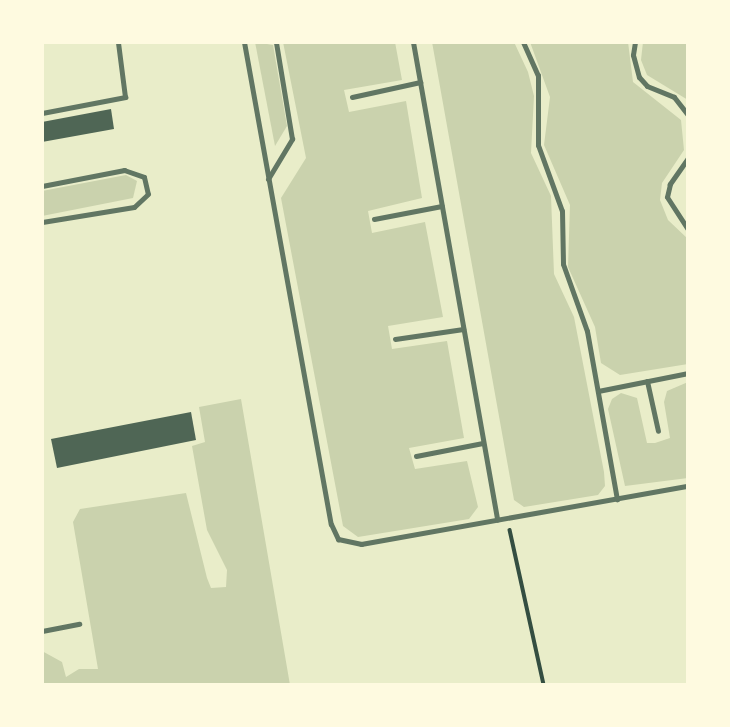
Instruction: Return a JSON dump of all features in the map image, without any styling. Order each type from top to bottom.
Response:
[{"type":"lane","points":[[42,113],[125,97],[118,42]]},
{"type":"lane","points":[[244,42],[335,535],[346,543],[361,544],[688,486]]},
{"type":"lane","points":[[268,179],[292,139],[276,42]]},
{"type":"lane","points":[[413,42],[496,520]]},
{"type":"lane","points":[[523,42],[540,84],[538,145],[562,211],[563,264],[587,331],[617,499]]},
{"type":"lane","points":[[635,42],[633,55],[639,77],[647,86],[674,97],[688,115]]},
{"type":"lane","points":[[352,97],[421,82]]},
{"type":"lane","points":[[688,158],[670,184],[667,197],[688,229]]},
{"type":"lane","points":[[42,186],[124,170],[144,177],[148,194],[134,207],[42,222]]},
{"type":"lane","points":[[374,219],[442,206]]},
{"type":"lane","points":[[394,339],[463,329]]},
{"type":"lane","points":[[598,391],[688,373]]},
{"type":"lane","points":[[647,382],[658,431]]},
{"type":"lane","points":[[416,456],[483,443]]},
{"type":"lane","points":[[42,631],[79,624]]},
{"type":"path","points":[[508,518],[544,685]]},
{"type":"green space","points":[[255,42],[273,45],[287,126],[275,146]]},
{"type":"green space","points":[[283,42],[395,42],[402,80],[344,90],[349,112],[406,101],[422,198],[368,211],[372,233],[425,222],[443,317],[388,326],[392,349],[447,341],[464,438],[409,448],[415,469],[467,461],[478,507],[469,519],[358,537],[343,526],[281,198],[306,158]]},
{"type":"green space","points":[[432,42],[514,42],[528,72],[534,96],[531,153],[551,196],[554,274],[574,317],[604,472],[605,486],[598,495],[524,507],[514,500]]},
{"type":"green space","points":[[530,42],[628,42],[633,82],[681,120],[684,150],[662,183],[660,200],[668,220],[688,239],[688,364],[620,375],[601,363],[595,327],[568,267],[570,205],[544,145],[550,97]]},
{"type":"green space","points":[[643,42],[688,42],[688,100],[647,75],[641,60]]},
{"type":"green space","points":[[126,175],[137,181],[133,198],[42,216],[42,191]]},
{"type":"green space","points":[[688,382],[688,478],[625,486],[608,409],[612,399],[621,393],[637,398],[647,443],[655,443],[670,438],[664,402],[667,391]]},
{"type":"green space","points":[[241,399],[290,685],[42,685],[42,651],[62,662],[66,677],[79,669],[98,669],[73,522],[80,509],[186,493],[211,588],[226,587],[227,570],[207,530],[192,446],[205,442],[199,407]]},
{"type":"building","points":[[111,109],[114,129],[42,142],[42,122]]},
{"type":"building","points":[[191,412],[196,440],[57,468],[51,439]]}]
